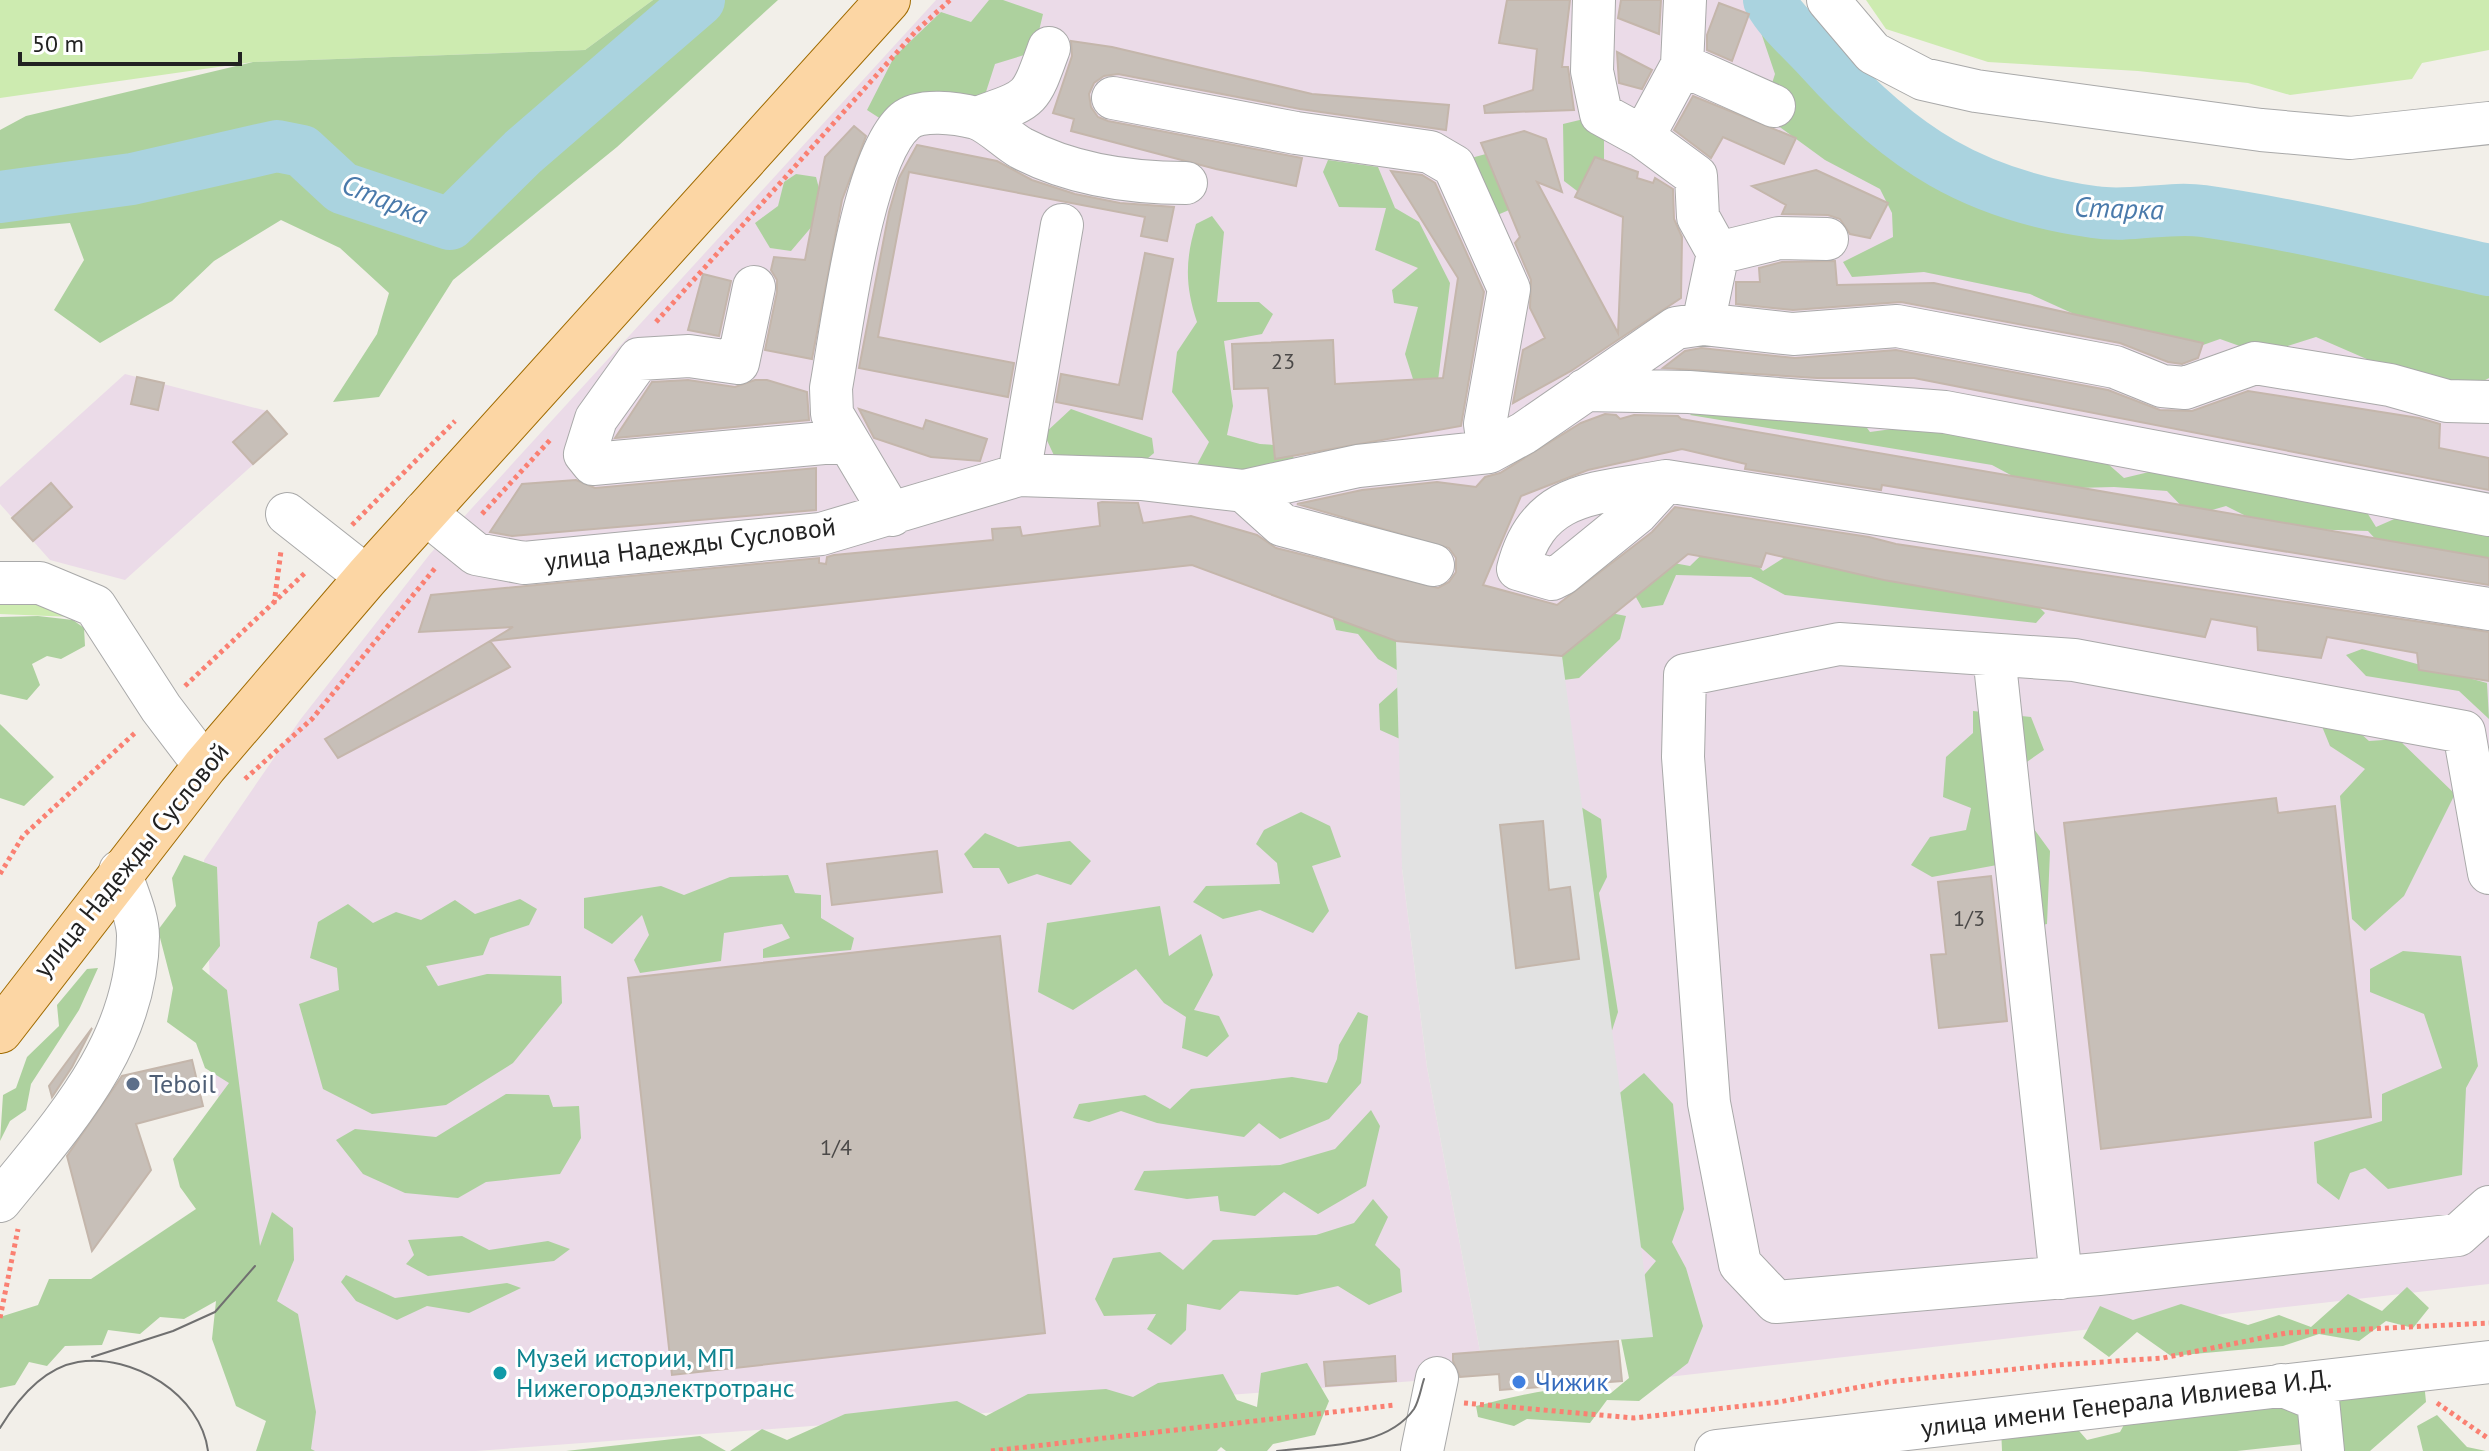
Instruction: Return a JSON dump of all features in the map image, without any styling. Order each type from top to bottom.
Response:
[{"type":"main road","name":"улица Надежды Сусловой","points":[[0,1031],[120,871],[221,776],[367,577],[888,0]]},
{"type":"street","points":[[1594,0],[1592,71],[1601,114],[1643,137],[1696,176],[1698,217],[1718,253],[1703,324]]},
{"type":"street","points":[[1643,137],[1682,65],[1685,0]]},
{"type":"street","points":[[1828,0],[1873,53],[1923,79],[1976,91],[2183,121],[2350,138],[2489,123]]},
{"type":"street","points":[[892,515],[832,414],[831,388],[871,178],[881,154],[907,119],[927,113],[977,118],[1025,101],[1036,83],[1049,48]]},
{"type":"street","points":[[1682,65],[1774,106]]},
{"type":"street","points":[[1113,98],[1296,133],[1430,152],[1454,166],[1509,289],[1485,424],[1489,452]]},
{"type":"street","points":[[977,118],[1020,147],[1050,161],[1134,183],[1186,183]]},
{"type":"street","points":[[1019,475],[1062,225]]},
{"type":"street","points":[[1718,253],[1779,238],[1827,239]]},
{"type":"street","points":[[754,287],[738,363],[689,356],[639,359],[596,419],[585,454],[593,464],[846,441]]},
{"type":"street","name":"улица Надежды Сусловой","points":[[424,512],[476,554],[524,563],[821,534],[1019,475],[1141,479],[1244,491],[1358,466],[1489,452],[1676,328],[1703,324],[1793,334],[1897,326],[2115,367],[2162,386],[2185,388],[2255,363],[2390,385],[2447,401],[2489,402]]},
{"type":"street","points":[[1585,390],[1689,392],[1945,412],[2489,515]]},
{"type":"street","points":[[1666,481],[2489,609]]},
{"type":"street","points":[[1244,491],[1282,525],[1433,565]]},
{"type":"street","points":[[287,514],[367,577]]},
{"type":"street","points":[[0,583],[40,583],[95,606],[161,708],[221,776]]},
{"type":"street","points":[[2489,873],[2464,732],[2074,660],[1839,644],[1685,675],[1683,757],[1709,1103],[1740,1264],[1776,1302],[2061,1278],[2458,1235],[2489,1207]]},
{"type":"street","points":[[1994,655],[2061,1278]]},
{"type":"street","points":[[9,1190],[76,1108],[126,1018],[138,934],[120,871]]},
{"type":"street","name":"улица имени Генерала Ивлиева И.Д.","points":[[1716,1451],[2489,1362]]},
{"type":"street","points":[[2281,1385],[2318,1400],[2323,1451]]},
{"type":"street","points":[[1422,1451],[1435,1389]]},
{"type":"path","points":[[651,328],[916,31],[950,0]]},
{"type":"path","points":[[0,874],[23,836],[273,605],[465,411]]},
{"type":"path","points":[[221,776],[312,719],[458,540],[560,429]]},
{"type":"path","points":[[273,605],[287,514]]},
{"type":"path","points":[[0,1318],[18,1233],[9,1190]]},
{"type":"path","points":[[991,1451],[1435,1389],[1634,1418],[1779,1402],[1887,1382],[2163,1358],[2286,1333],[2489,1323]]},
{"type":"path","points":[[2428,1398],[2489,1439]]},
{"type":"shaded area","points":[[936,0],[1753,0],[1879,152],[2489,341],[2489,1284],[1659,1378],[1402,868],[1427,1067],[1480,1351],[1453,1354],[1455,1378],[476,1451],[295,1451],[215,1082],[204,860],[300,720],[430,554]]},
{"type":"shaded area","points":[[125,374],[267,411],[287,434],[125,580],[50,560],[0,504],[0,487]]},
{"type":"shaded area","points":[[1396,641],[1562,656],[1653,1337],[1480,1351],[1427,1067],[1402,868]]},
{"type":"green space","points":[[0,0],[653,0],[585,50],[253,62],[0,98]]},
{"type":"green space","points":[[653,0],[778,0],[617,147],[453,280],[379,397],[333,402],[377,334],[389,293],[340,248],[281,220],[214,261],[172,301],[100,343],[54,310],[84,260],[70,223],[0,229],[0,130],[26,116],[253,62],[585,50]]},
{"type":"green space","points":[[989,0],[1003,0],[1043,14],[1034,52],[995,64],[984,98],[884,121],[867,110],[894,57],[941,12],[971,22]]},
{"type":"green space","points":[[1744,0],[1777,0],[1837,62],[1903,119],[1948,145],[1996,162],[2074,202],[2254,196],[2489,254],[2489,378],[2454,397],[2316,337],[2262,354],[2220,339],[2169,357],[2030,294],[1924,272],[1852,277],[1843,262],[1893,237],[1892,213],[1880,189],[1825,160],[1762,114],[1775,74],[1752,6]]},
{"type":"green space","points":[[1866,0],[2489,0],[2489,50],[2422,63],[2412,79],[2290,95],[2248,83],[2138,71],[1988,62],[1886,29]]},
{"type":"green space","points":[[1588,118],[1604,135],[1604,187],[1585,197],[1564,181],[1563,124]]},
{"type":"green space","points":[[1497,151],[1530,201],[1495,216],[1460,161]]},
{"type":"green space","points":[[1328,160],[1378,167],[1395,208],[1419,222],[1450,283],[1436,397],[1420,401],[1405,354],[1418,307],[1394,303],[1392,290],[1418,268],[1375,250],[1386,208],[1339,207],[1323,172]]},
{"type":"green space","points":[[796,174],[816,177],[825,211],[791,251],[770,248],[755,223],[778,206],[784,182]]},
{"type":"green space","points":[[1212,216],[1224,232],[1217,302],[1259,302],[1273,314],[1262,334],[1224,341],[1233,406],[1227,435],[1260,444],[1288,446],[1298,467],[1191,476],[1209,442],[1172,392],[1177,352],[1197,322],[1188,273],[1192,237],[1196,224]]},
{"type":"green space","points":[[1703,402],[1856,413],[1870,432],[1936,423],[2099,456],[2124,478],[2174,466],[2363,506],[2376,527],[2408,513],[2489,528],[2489,563],[2382,546],[2368,531],[2270,528],[2226,506],[2191,516],[2167,491],[2114,487],[2037,489],[1992,465],[1690,415]]},
{"type":"green space","points":[[1071,409],[1152,438],[1154,453],[1134,470],[1058,464],[1044,434]]},
{"type":"green space","points":[[1725,532],[1763,571],[1799,548],[2022,590],[2045,613],[2036,623],[1785,595],[1751,577],[1676,575],[1663,605],[1642,608],[1632,590],[1646,558],[1690,566]]},
{"type":"green space","points":[[0,587],[73,617],[0,614]]},
{"type":"green space","points":[[1328,601],[1606,612],[1626,616],[1620,639],[1579,678],[1548,682],[1409,743],[1380,730],[1379,704],[1409,677],[1378,659],[1358,634],[1336,630]]},
{"type":"green space","points":[[38,616],[73,620],[84,628],[85,646],[61,659],[47,656],[32,664],[40,685],[27,700],[0,694],[0,617]]},
{"type":"green space","points":[[2362,649],[2487,683],[2489,719],[2459,691],[2366,676],[2346,655]]},
{"type":"green space","points":[[1973,711],[2031,717],[2044,750],[2021,766],[2029,822],[2050,851],[2047,924],[2017,931],[1997,865],[1932,877],[1911,865],[1930,837],[1966,830],[1971,808],[1943,797],[1946,757],[1973,733]]},
{"type":"green space","points":[[2340,715],[2369,741],[2398,739],[2455,794],[2404,896],[2365,931],[2352,919],[2340,796],[2365,769],[2330,746],[2321,724]]},
{"type":"green space","points":[[0,724],[54,777],[24,806],[0,798]]},
{"type":"green space","points":[[1576,804],[1601,819],[1607,877],[1599,893],[1618,1012],[1606,1049]]},
{"type":"green space","points":[[1301,812],[1330,826],[1341,857],[1312,866],[1329,911],[1313,933],[1260,910],[1223,919],[1193,902],[1206,886],[1280,884],[1277,863],[1256,844],[1264,830]]},
{"type":"green space","points":[[985,833],[1018,847],[1070,841],[1091,861],[1071,885],[1037,874],[1008,884],[999,868],[973,868],[964,854]]},
{"type":"green space","points":[[184,855],[217,867],[220,946],[202,969],[227,990],[260,1246],[272,1212],[293,1228],[294,1260],[277,1301],[298,1314],[316,1412],[311,1449],[315,1451],[256,1451],[266,1421],[236,1406],[212,1339],[216,1301],[184,1319],[160,1317],[140,1334],[108,1330],[102,1345],[65,1346],[47,1366],[29,1362],[15,1385],[0,1388],[0,1317],[38,1305],[49,1279],[91,1279],[196,1209],[180,1187],[173,1159],[229,1083],[205,1068],[196,1043],[167,1022],[173,988],[158,930],[176,906],[172,878]]},
{"type":"green space","points":[[788,875],[795,893],[821,895],[821,918],[854,938],[851,950],[763,958],[763,949],[790,938],[782,924],[724,933],[721,961],[640,973],[634,960],[649,935],[642,915],[612,944],[584,928],[584,898],[661,886],[684,895],[730,877]]},
{"type":"green space","points":[[520,899],[537,909],[529,925],[490,938],[483,955],[426,966],[438,986],[487,974],[561,976],[562,1003],[513,1063],[446,1105],[372,1114],[323,1089],[299,1004],[339,990],[337,968],[310,958],[318,922],[348,904],[373,923],[396,912],[421,920],[455,900],[475,914]]},
{"type":"green space","points":[[1160,906],[1169,956],[1201,934],[1213,975],[1194,1010],[1219,1016],[1229,1036],[1207,1057],[1182,1048],[1186,1017],[1164,1003],[1136,969],[1073,1010],[1038,992],[1047,923]]},
{"type":"green space","points":[[2403,951],[2461,956],[2478,1066],[2466,1088],[2462,1175],[2388,1189],[2365,1168],[2350,1173],[2339,1200],[2317,1183],[2314,1142],[2382,1121],[2382,1094],[2442,1068],[2424,1014],[2370,992],[2370,969]]},
{"type":"green space","points":[[98,968],[79,1010],[31,1084],[26,1110],[10,1121],[0,1141],[3,1095],[16,1088],[27,1057],[59,1026],[57,1005],[87,969]]},
{"type":"green space","points":[[1358,1012],[1368,1016],[1361,1083],[1329,1119],[1280,1139],[1259,1123],[1244,1137],[1157,1123],[1121,1111],[1089,1122],[1073,1118],[1079,1104],[1145,1095],[1170,1109],[1191,1089],[1292,1077],[1327,1083],[1339,1045]]},
{"type":"green space","points":[[1644,1073],[1673,1104],[1684,1209],[1672,1242],[1686,1268],[1703,1326],[1688,1363],[1639,1401],[1607,1400],[1590,1423],[1527,1419],[1514,1426],[1478,1417],[1476,1406],[1560,1389],[1611,1393],[1629,1378],[1615,1310],[1656,1261],[1632,1239],[1616,1096]]},
{"type":"green space","points":[[506,1094],[549,1095],[553,1107],[579,1106],[581,1138],[560,1174],[486,1182],[458,1198],[405,1193],[363,1174],[336,1140],[355,1129],[436,1137]]},
{"type":"green space","points":[[1371,1110],[1380,1126],[1366,1186],[1318,1214],[1284,1192],[1255,1216],[1220,1211],[1218,1196],[1187,1199],[1134,1190],[1144,1171],[1280,1165],[1335,1149]]},
{"type":"green space","points":[[1373,1199],[1388,1217],[1375,1245],[1400,1269],[1402,1292],[1369,1305],[1338,1286],[1297,1295],[1240,1291],[1220,1310],[1187,1304],[1186,1330],[1171,1345],[1147,1329],[1156,1314],[1104,1316],[1095,1299],[1113,1258],[1160,1252],[1183,1270],[1213,1240],[1316,1235],[1354,1223]]},
{"type":"green space","points":[[462,1236],[489,1250],[548,1241],[570,1249],[554,1261],[428,1276],[406,1264],[414,1255],[408,1240]]},
{"type":"green space","points":[[346,1275],[395,1298],[507,1283],[521,1288],[469,1313],[427,1306],[397,1320],[356,1301],[341,1282]]},
{"type":"green space","points":[[2407,1287],[2429,1308],[2413,1328],[2386,1321],[2359,1341],[2319,1334],[2283,1346],[2171,1356],[2137,1332],[2109,1357],[2083,1338],[2100,1306],[2133,1320],[2181,1304],[2248,1325],[2279,1315],[2311,1327],[2348,1294],[2382,1311]]},
{"type":"green space","points":[[1307,1363],[1329,1401],[1315,1435],[1273,1444],[1267,1451],[1226,1451],[1221,1447],[1217,1451],[730,1451],[762,1429],[787,1440],[845,1414],[957,1401],[986,1416],[1028,1394],[1106,1389],[1133,1397],[1158,1383],[1223,1374],[1237,1400],[1257,1407],[1261,1373]]},
{"type":"green space","points":[[2356,1374],[2424,1382],[2426,1402],[2370,1451],[2303,1451],[2303,1444],[2237,1451],[2002,1451],[2001,1427],[2066,1416],[2087,1440],[2120,1432],[2141,1394]]},
{"type":"green space","points":[[2437,1415],[2467,1447],[2486,1451],[2423,1451],[2417,1426]]},
{"type":"green space","points":[[700,1436],[726,1451],[566,1451]]},
{"type":"building","points":[[1507,0],[1570,0],[1562,67],[1568,67],[1574,110],[1485,113],[1484,106],[1533,90],[1537,49],[1499,43]]},
{"type":"building","points":[[1621,0],[1661,0],[1659,34],[1618,18]]},
{"type":"building","points":[[1719,3],[1749,14],[1732,61],[1707,50],[1707,35]]},
{"type":"building","points":[[1071,41],[1112,47],[1312,94],[1449,105],[1446,130],[1300,109],[1118,74],[1104,76],[1094,83],[1089,94],[1091,107],[1098,117],[1108,121],[1302,158],[1296,186],[1216,169],[1071,131],[1074,119],[1053,113],[1072,56]]},
{"type":"building","points":[[1617,52],[1652,70],[1642,89],[1619,83]]},
{"type":"building","points":[[1693,96],[1796,138],[1784,164],[1723,137],[1711,158],[1674,130]]},
{"type":"building","points":[[854,126],[866,136],[842,200],[812,359],[765,350],[777,292],[777,280],[771,270],[774,257],[805,260],[825,157]]},
{"type":"building","points":[[1524,131],[1546,139],[1562,192],[1537,182],[1618,333],[1623,217],[1575,197],[1595,157],[1638,172],[1637,178],[1653,183],[1655,178],[1673,189],[1674,219],[1682,237],[1681,298],[1571,371],[1513,403],[1523,350],[1545,338],[1530,308],[1531,280],[1515,243],[1520,237],[1481,143]]},
{"type":"building","points":[[917,145],[997,161],[1032,180],[1075,194],[1120,203],[1174,207],[1167,241],[1141,236],[1145,217],[909,172],[878,337],[1014,363],[1008,397],[859,368],[889,212],[899,178]]},
{"type":"building","points":[[1816,170],[1888,203],[1870,238],[1850,234],[1840,219],[1828,215],[1782,214],[1786,205],[1752,186]]},
{"type":"building","points":[[1391,171],[1422,175],[1435,183],[1484,292],[1461,426],[1275,459],[1268,388],[1234,389],[1232,344],[1333,340],[1335,384],[1443,378],[1458,278]]},
{"type":"building","points":[[1145,253],[1173,259],[1142,419],[1056,402],[1061,374],[1119,385]]},
{"type":"building","points":[[1835,261],[1837,285],[1934,283],[2203,343],[2198,358],[2182,364],[2168,362],[2120,343],[1901,302],[1793,310],[1736,304],[1736,282],[1760,282],[1759,268],[1782,262]]},
{"type":"building","points":[[703,274],[731,281],[719,336],[688,330]]},
{"type":"building","points":[[1701,348],[1795,358],[1896,350],[2108,390],[2160,410],[2192,411],[2248,391],[2419,418],[2440,424],[2439,448],[2489,458],[2489,490],[1914,378],[1817,378],[1663,368],[1685,351]]},
{"type":"building","points":[[137,377],[164,383],[158,410],[131,404]]},
{"type":"building","points":[[688,380],[735,387],[755,380],[767,380],[807,392],[809,420],[615,438],[652,382]]},
{"type":"building","points":[[859,409],[923,429],[926,420],[987,439],[980,461],[931,457],[874,438]]},
{"type":"building","points":[[267,411],[287,434],[253,464],[233,442]]},
{"type":"building","points":[[1605,414],[1616,415],[1620,419],[1634,415],[1678,416],[1681,419],[2489,558],[2489,585],[1882,485],[1881,490],[1745,469],[1746,464],[1682,449],[1588,470],[1521,496],[1483,585],[1557,605],[1652,532],[1675,507],[1869,537],[1896,544],[2489,632],[2489,681],[2419,670],[2417,653],[2327,637],[2321,658],[2258,650],[2257,627],[2211,619],[2205,637],[1884,580],[1766,553],[1761,567],[1688,554],[1562,656],[1396,641],[1192,565],[490,641],[513,627],[419,632],[431,595],[819,558],[819,563],[826,564],[827,557],[834,555],[993,540],[992,529],[1020,527],[1022,536],[1100,526],[1098,503],[1102,502],[1138,503],[1143,523],[1191,516],[1257,535],[1276,548],[1438,588],[1449,582],[1456,572],[1456,558],[1449,548],[1297,504],[1362,490],[1437,482],[1476,487],[1485,477],[1500,473],[1581,423]]},
{"type":"building","points":[[816,468],[816,510],[512,536],[490,532],[522,484],[576,480],[595,488]]},
{"type":"building","points":[[51,483],[72,507],[33,541],[12,518]]},
{"type":"building","points":[[490,641],[510,667],[338,758],[325,739]]},
{"type":"building","points":[[2276,798],[2278,813],[2335,806],[2371,1117],[2101,1149],[2064,823]]},
{"type":"building","points":[[1543,821],[1549,890],[1570,887],[1579,959],[1516,968],[1500,825]]},
{"type":"building","points":[[937,851],[942,892],[832,905],[827,864]]},
{"type":"building","points":[[1991,876],[2007,1021],[1939,1028],[1931,955],[1946,954],[1938,882]]},
{"type":"building","points":[[1000,936],[1045,1333],[672,1375],[628,978]]},
{"type":"building","points":[[92,1028],[72,1067],[52,1097],[49,1086]]},
{"type":"building","points":[[192,1060],[203,1106],[136,1124],[151,1170],[92,1251],[67,1156],[122,1076]]},
{"type":"building","points":[[1618,1341],[1622,1381],[1500,1390],[1499,1374],[1460,1377],[1453,1361],[1453,1354]]},
{"type":"building","points":[[1395,1356],[1396,1381],[1326,1386],[1324,1362]]},
{"type":"waterway","name":"Старка","points":[[0,197],[132,179],[277,146],[302,151],[342,188],[450,224],[523,152],[699,0]]},
{"type":"waterway","name":"Старка","points":[[1769,0],[1793,31],[1851,91],[1911,143],[1942,163],[2012,194],[2094,212],[2203,211],[2275,223],[2489,270]]},
{"type":"tram line","points":[[92,1357],[173,1331],[215,1312],[255,1266]]},
{"type":"tram line","points":[[0,1428],[23,1396],[42,1378],[65,1365],[99,1361],[141,1371],[178,1396],[203,1431],[208,1451]]},
{"type":"tram line","points":[[1277,1451],[1351,1443],[1387,1432],[1414,1409],[1424,1379]]},
{"type":"place","name":"Teboil","points":[[133,1084]]},
{"type":"place","name":"Музей истории, МП Нижегородэлектротранс","points":[[500,1373]]},
{"type":"place","name":"Чижик","points":[[1519,1382]]}]
